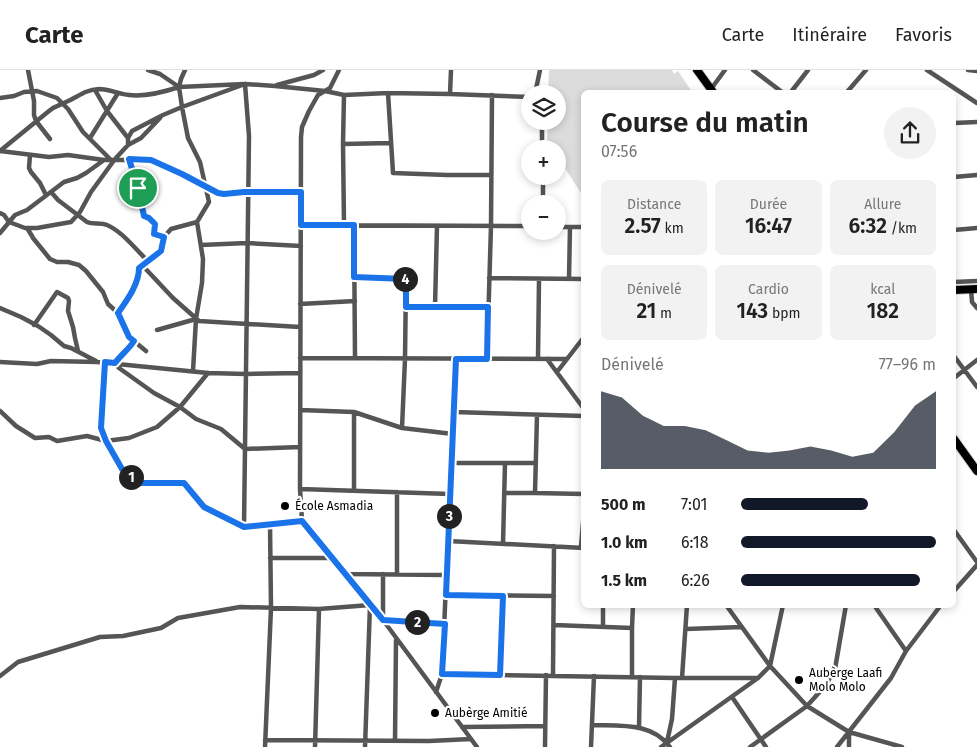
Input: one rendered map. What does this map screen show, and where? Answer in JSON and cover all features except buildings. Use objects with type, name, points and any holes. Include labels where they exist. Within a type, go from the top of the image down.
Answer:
[{"type":"main road","points":[[698,70],[711,90]]},
{"type":"main road","points":[[956,290],[974,289]]},
{"type":"main road","points":[[956,442],[977,471]]},
{"type":"street","points":[[28,70],[33,91],[34,115],[36,121],[50,139]]},
{"type":"street","points":[[148,70],[160,74],[179,86]]},
{"type":"street","points":[[185,70],[179,86],[182,107],[188,138],[200,162],[209,202],[197,222],[203,259],[202,283],[196,319],[193,371]]},
{"type":"street","points":[[275,86],[314,75],[323,70]]},
{"type":"street","points":[[340,70],[330,88],[318,95],[302,127],[300,137],[300,488],[302,521],[383,620],[477,747]]},
{"type":"street","points":[[450,94],[451,70]]},
{"type":"street","points":[[537,85],[540,70]]},
{"type":"street","points":[[713,90],[725,70]]},
{"type":"street","points":[[753,70],[779,90]]},
{"type":"street","points":[[793,90],[808,70]]},
{"type":"street","points":[[849,90],[866,70]]},
{"type":"street","points":[[927,70],[977,103]]},
{"type":"street","points":[[968,70],[977,71]]},
{"type":"street","points":[[128,145],[128,138],[132,131],[182,107],[245,84]]},
{"type":"street","points":[[244,527],[248,192],[248,136],[245,84]]},
{"type":"street","points":[[301,192],[218,193],[151,160],[104,160],[68,155],[50,157],[0,151],[58,105],[80,94],[95,90],[109,90],[131,96],[152,94],[179,86],[245,84],[325,91],[344,95],[388,93],[521,97]]},
{"type":"street","points":[[95,90],[107,111],[128,138]]},
{"type":"street","points":[[0,98],[33,91],[57,98],[64,103],[83,132],[113,160]]},
{"type":"street","points":[[90,138],[118,93]]},
{"type":"street","points":[[388,93],[393,173],[491,175]]},
{"type":"street","points":[[344,95],[344,225]]},
{"type":"street","points":[[487,359],[492,95]]},
{"type":"street","points":[[0,213],[9,222],[26,228],[71,222],[78,215],[113,160],[128,145],[141,138],[163,115]]},
{"type":"street","points":[[956,123],[977,122]]},
{"type":"street","points":[[343,144],[391,143]]},
{"type":"street","points":[[30,155],[29,168],[46,195]]},
{"type":"street","points":[[129,159],[144,216],[155,224],[154,234],[164,237]]},
{"type":"street","points":[[0,233],[15,215],[27,210],[64,182],[77,178],[104,160]]},
{"type":"street","points":[[956,177],[977,175]]},
{"type":"street","points":[[51,192],[58,200],[92,224],[104,224],[114,229],[147,260]]},
{"type":"street","points":[[118,313],[133,288],[139,275],[139,268],[161,251],[164,237],[171,229],[197,222]]},
{"type":"street","points":[[301,225],[521,226]]},
{"type":"street","points":[[354,225],[355,358]]},
{"type":"street","points":[[435,307],[437,226]]},
{"type":"street","points":[[566,227],[581,227]]},
{"type":"street","points":[[569,279],[570,227]]},
{"type":"street","points":[[26,228],[50,259],[57,262],[79,265],[86,271],[103,292],[108,304],[118,313],[129,337],[146,351]]},
{"type":"street","points":[[956,230],[977,228]]},
{"type":"street","points":[[200,244],[247,243],[301,246]]},
{"type":"street","points":[[142,265],[173,298],[199,321],[300,327]]},
{"type":"street","points":[[354,277],[406,279],[402,428]]},
{"type":"street","points":[[489,278],[581,279]]},
{"type":"street","points":[[538,359],[540,279]]},
{"type":"street","points":[[956,282],[977,281]]},
{"type":"street","points":[[974,289],[972,302],[977,308]]},
{"type":"street","points":[[34,324],[57,292],[65,296],[68,298],[68,311],[78,352]]},
{"type":"street","points":[[300,304],[354,301]]},
{"type":"street","points":[[406,307],[488,307]]},
{"type":"street","points":[[0,308],[20,316],[51,335],[64,346],[97,362]]},
{"type":"street","points":[[157,330],[196,319]]},
{"type":"street","points":[[115,363],[134,341]]},
{"type":"street","points":[[557,372],[581,341]]},
{"type":"street","points":[[300,358],[566,360]]},
{"type":"street","points":[[436,692],[442,674],[456,359]]},
{"type":"street","points":[[547,359],[581,405]]},
{"type":"street","points":[[956,359],[977,387]]},
{"type":"street","points":[[956,376],[977,360]]},
{"type":"street","points":[[0,362],[37,364],[51,361],[105,362],[208,372],[246,374],[300,373]]},
{"type":"street","points":[[105,362],[101,428],[122,469],[138,483],[184,483],[204,507],[244,527],[302,521]]},
{"type":"street","points":[[115,363],[119,368],[154,393],[180,407],[196,419],[221,430],[245,449],[300,447]]},
{"type":"street","points":[[0,411],[16,426],[35,438],[49,437],[57,441],[88,436],[106,441],[129,438],[157,427],[180,407],[208,372]]},
{"type":"street","points":[[300,410],[354,412],[402,428],[453,434]]},
{"type":"street","points":[[354,412],[354,490]]},
{"type":"street","points":[[454,412],[581,416]]},
{"type":"street","points":[[535,492],[537,414]]},
{"type":"street","points":[[452,463],[536,463]]},
{"type":"street","points":[[503,544],[505,463]]},
{"type":"street","points":[[300,488],[450,494]]},
{"type":"street","points":[[397,492],[397,574]]},
{"type":"street","points":[[504,493],[581,494]]},
{"type":"street","points":[[265,747],[271,608],[270,524]]},
{"type":"street","points":[[956,533],[977,563],[956,589]]},
{"type":"street","points":[[448,541],[581,547]]},
{"type":"street","points":[[554,546],[554,676]]},
{"type":"street","points":[[270,558],[331,558]]},
{"type":"street","points":[[344,574],[447,575]]},
{"type":"street","points":[[383,574],[383,620]]},
{"type":"street","points":[[446,595],[554,596]]},
{"type":"street","points":[[500,675],[503,596]]},
{"type":"street","points":[[0,676],[18,662],[100,637],[124,636],[161,628],[178,618],[240,607],[320,609],[370,605]]},
{"type":"street","points":[[365,744],[370,605]]},
{"type":"street","points":[[603,608],[603,627]]},
{"type":"street","points":[[632,677],[633,608]]},
{"type":"street","points":[[682,678],[688,608]]},
{"type":"street","points":[[728,608],[770,666],[808,706],[849,732],[901,747]]},
{"type":"street","points":[[660,747],[669,745],[758,678],[770,666],[782,608]]},
{"type":"street","points":[[750,747],[808,706],[825,686],[835,670],[845,608]]},
{"type":"street","points":[[876,608],[906,651]]},
{"type":"street","points":[[837,747],[891,678],[906,651],[938,608]]},
{"type":"street","points":[[315,747],[320,609]]},
{"type":"street","points":[[383,620],[445,624]]},
{"type":"street","points":[[554,625],[632,628]]},
{"type":"street","points":[[686,629],[742,627]]},
{"type":"street","points":[[395,741],[396,639]]},
{"type":"street","points":[[442,674],[758,678]]},
{"type":"street","points":[[545,747],[546,676]]},
{"type":"street","points":[[592,747],[594,676]]},
{"type":"street","points":[[639,727],[640,677]]},
{"type":"street","points":[[669,745],[675,678]]},
{"type":"street","points":[[732,697],[766,747]]},
{"type":"street","points":[[592,725],[639,727],[653,732],[669,745]]},
{"type":"street","points":[[462,726],[544,726]]},
{"type":"street","points":[[849,732],[849,747]]},
{"type":"street","points":[[265,740],[365,744],[395,741],[429,744],[471,740]]},
{"type":"shaded area","points":[[549,70],[672,70],[674,74],[678,71],[691,90],[581,90],[581,193],[566,170],[566,140],[547,140],[548,130],[566,130],[566,85],[548,85]]},
{"type":"place","name":"École Asmadia","points":[[285,506]]},
{"type":"place","name":"Aubèrge Laafi Molo Molo","points":[[799,680]]},
{"type":"place","name":"Aubèrge Amitié","points":[[435,713]]},
{"type":"route","points":[[129,159],[151,160],[218,193],[301,192],[301,225],[354,225],[354,277],[406,279],[406,307],[488,307],[487,359],[456,359],[446,595],[503,596],[500,675],[442,674],[445,624],[383,620],[302,521],[244,527],[204,507],[184,483],[138,483],[122,469],[101,428],[105,362],[115,363],[134,341],[129,337],[123,320],[118,313],[126,302],[139,275],[139,268],[161,251],[164,237],[154,234],[155,224],[144,216],[138,188],[129,159]]}]
